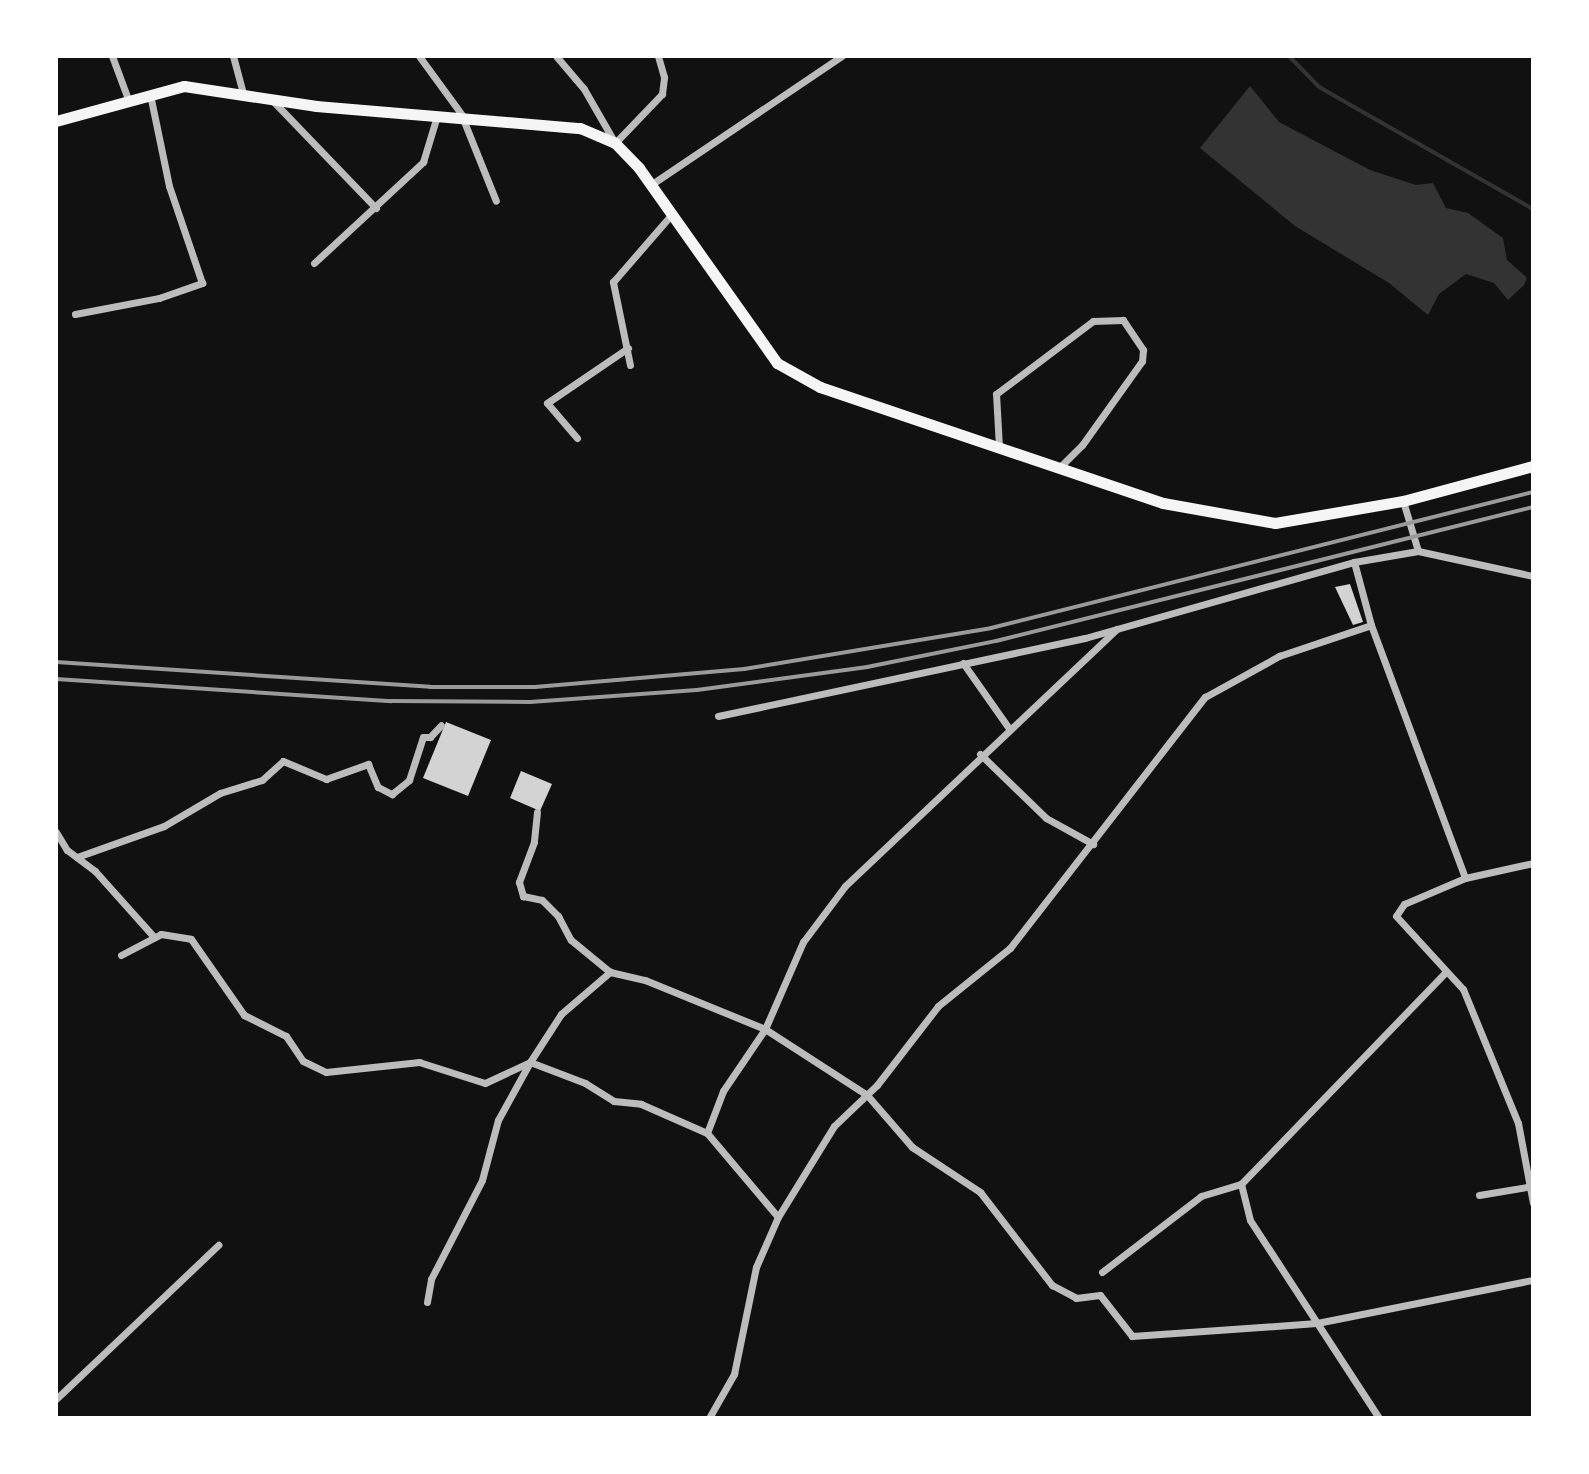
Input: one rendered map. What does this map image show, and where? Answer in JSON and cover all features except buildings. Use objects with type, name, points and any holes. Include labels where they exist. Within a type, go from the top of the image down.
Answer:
[{"type":"main road","points":[[56,121],[184,86],[464,119],[580,128],[615,143],[652,184],[777,363],[820,387],[1163,503],[1275,523],[1403,501],[1533,466]]},
{"type":"street","points":[[112,56],[128,99]]},
{"type":"street","points":[[233,56],[243,94]]},
{"type":"street","points":[[419,56],[464,119],[496,201]]},
{"type":"street","points":[[556,56],[584,89],[615,143],[662,94],[664,77],[658,56]]},
{"type":"street","points":[[652,184],[842,56]]},
{"type":"street","points":[[75,314],[143,302],[202,283],[169,186],[150,94]]},
{"type":"street","points":[[270,98],[376,208]]},
{"type":"street","points":[[314,263],[423,162],[437,116]]},
{"type":"street","points":[[630,365],[613,282],[672,214]]},
{"type":"street","points":[[999,447],[996,394],[1093,321],[1123,320],[1143,350],[1142,361],[1082,445],[1059,468]]},
{"type":"street","points":[[577,438],[547,403],[628,348]]},
{"type":"street","points":[[1403,501],[1418,551]]},
{"type":"street","points":[[718,716],[1117,629],[1354,562],[1418,551],[1533,576]]},
{"type":"street","points":[[1354,562],[1371,625],[1465,878]]},
{"type":"street","points":[[709,1418],[734,1374],[756,1267],[778,1217],[834,1126],[867,1095],[938,1006],[965,978],[1010,948],[1205,697],[1279,656],[1371,625]]},
{"type":"street","points":[[707,1133],[723,1091],[765,1029],[803,942],[845,886],[1008,727],[1117,629]]},
{"type":"street","points":[[963,663],[1008,727]]},
{"type":"street","points":[[77,857],[164,826],[220,793],[262,780],[283,761],[326,779],[368,764],[378,787],[392,794],[409,780],[423,737],[430,737],[441,725]]},
{"type":"street","points":[[980,754],[1046,818],[1093,844]]},
{"type":"street","points":[[537,812],[534,842],[519,882],[523,896],[542,900],[558,916],[571,940],[610,972],[645,980],[765,1029],[867,1095],[912,1147],[980,1192],[1052,1285],[1076,1298],[1100,1295],[1132,1336],[1317,1323],[1533,1280]]},
{"type":"street","points":[[56,832],[154,937]]},
{"type":"street","points":[[1533,863],[1465,878],[1396,910],[1445,973],[1463,989],[1518,1123],[1527,1187],[1533,1203]]},
{"type":"street","points":[[121,955],[154,937],[191,939],[244,1015],[286,1036],[303,1061],[326,1072],[419,1062],[485,1083],[530,1062],[585,1083],[614,1101],[641,1104],[707,1133],[778,1217]]},
{"type":"street","points":[[427,1302],[431,1279],[482,1180],[498,1120],[530,1062],[561,1014],[610,972]]},
{"type":"street","points":[[1102,1272],[1201,1196],[1241,1184],[1445,973]]},
{"type":"street","points":[[1241,1184],[1250,1220],[1379,1418]]},
{"type":"street","points":[[1479,1195],[1527,1187]]},
{"type":"street","points":[[56,1399],[218,1245]]},
{"type":"shaded area","points":[[1250,86],[1279,122],[1370,170],[1416,185],[1433,183],[1446,208],[1468,213],[1503,238],[1507,260],[1527,278],[1524,285],[1508,300],[1494,283],[1466,274],[1439,294],[1428,315],[1389,283],[1295,226],[1200,148]]},
{"type":"waterway","points":[[1289,56],[1319,87],[1533,209]]},
{"type":"railway","points":[[56,662],[430,687],[535,687],[744,669],[991,628],[1533,492]]},
{"type":"railway","points":[[56,679],[391,701],[530,702],[697,690],[867,667],[996,641],[1533,507]]}]
